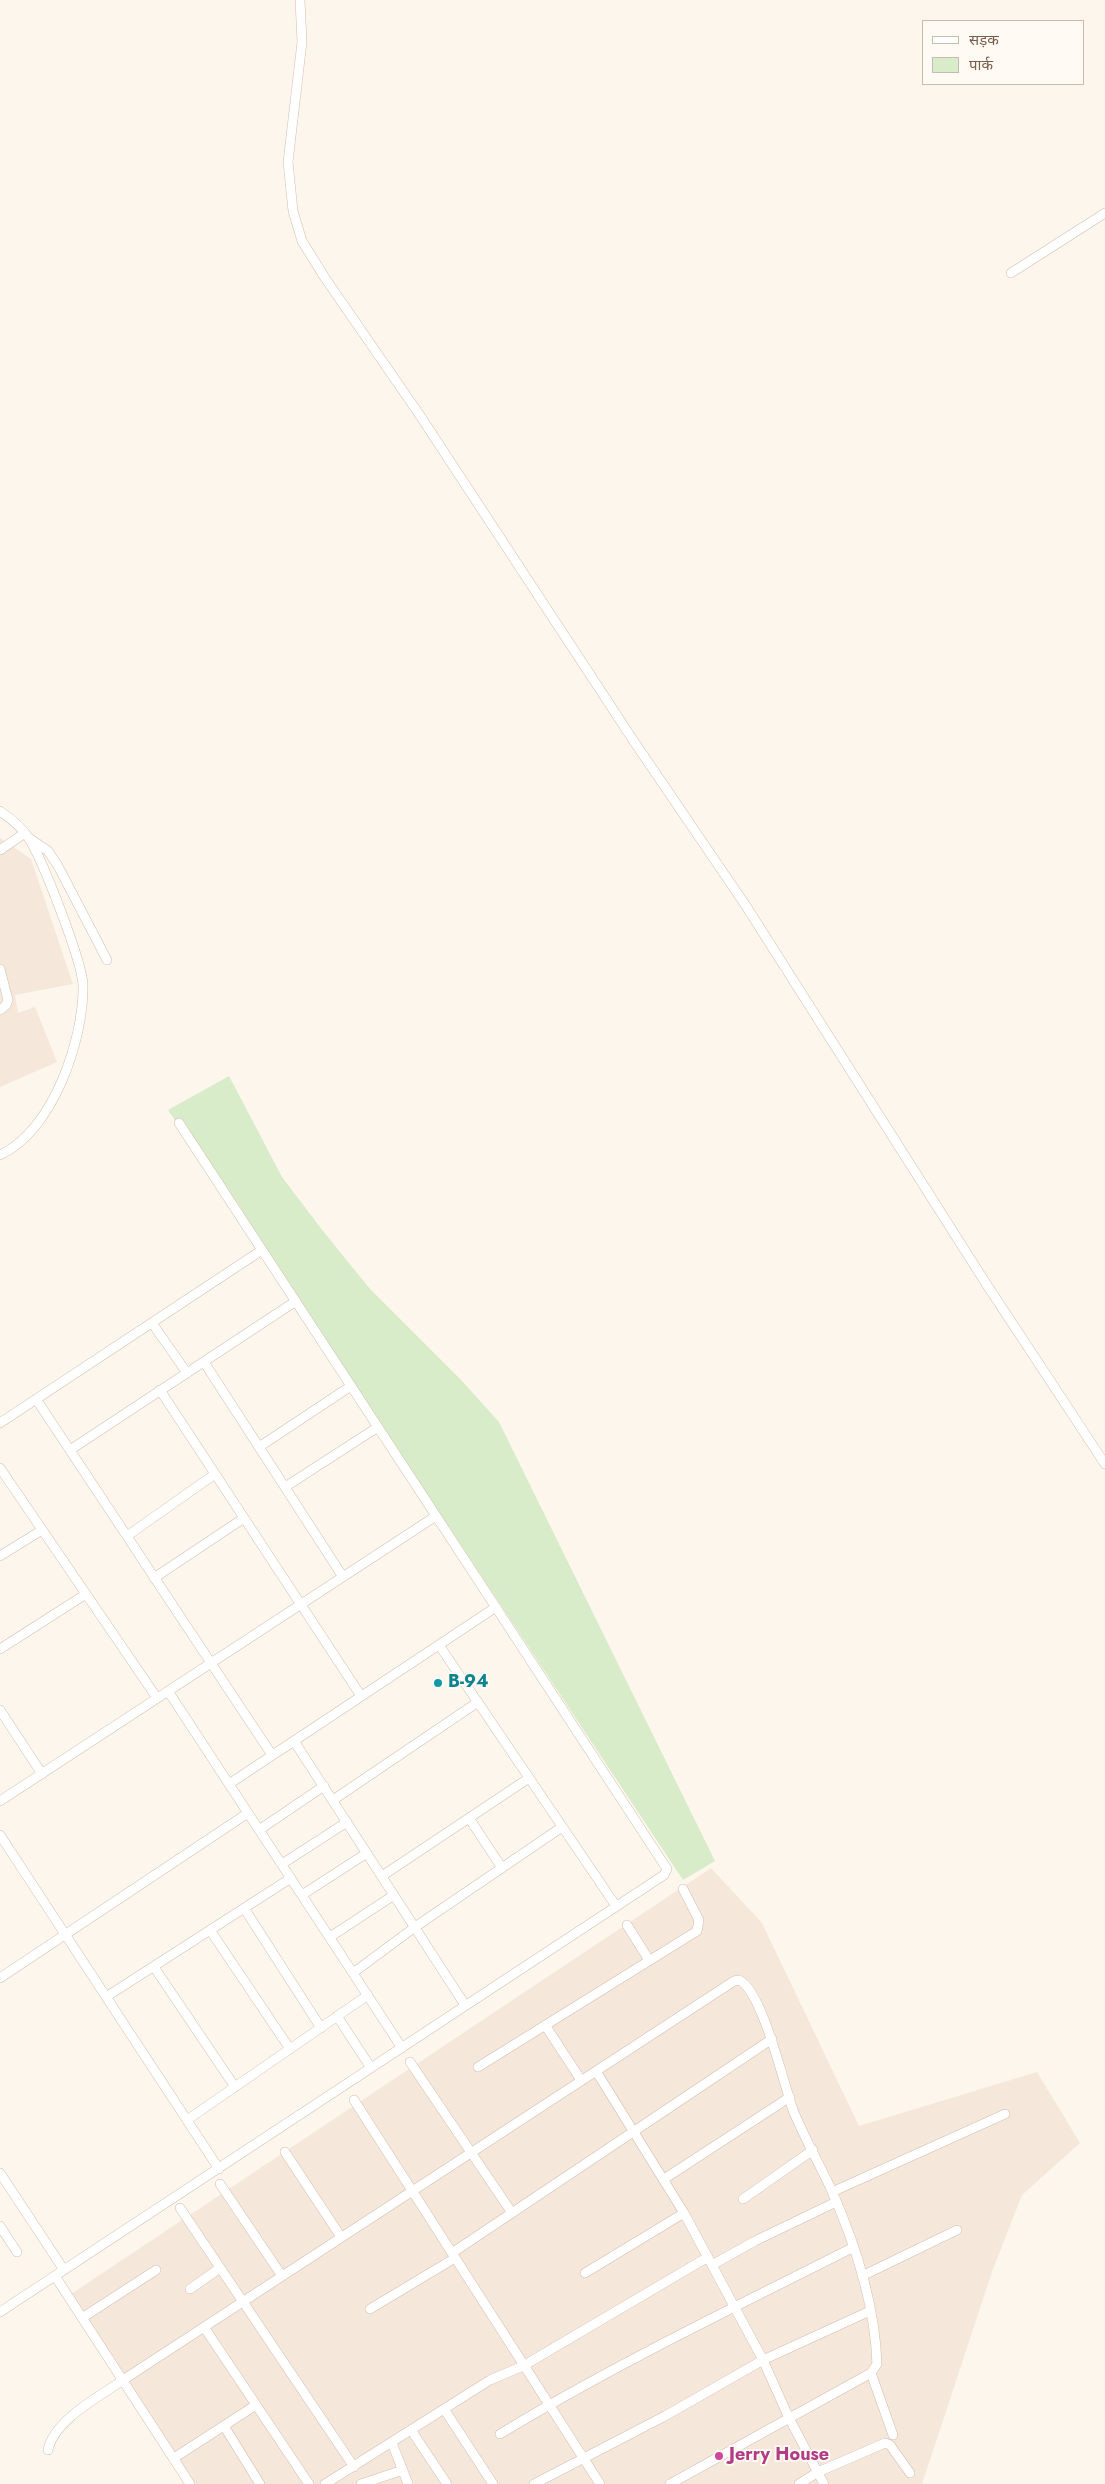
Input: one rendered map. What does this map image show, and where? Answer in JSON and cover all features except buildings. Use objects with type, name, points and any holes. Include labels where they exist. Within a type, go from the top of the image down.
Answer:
[{"type":"street","points":[[300,0],[302,42],[288,162],[293,211],[302,241],[325,278],[419,414],[633,740],[746,906],[985,1282],[1105,1464]]},
{"type":"street","points":[[1011,273],[1105,213]]},
{"type":"street","points":[[0,811],[27,836],[48,851],[58,866],[107,960]]},
{"type":"street","points":[[0,850],[27,836]]},
{"type":"street","points":[[0,1155],[19,1143],[30,1132],[51,1102],[64,1074],[82,1002],[83,983],[79,966],[60,910],[27,836]]},
{"type":"street","points":[[0,970],[8,1000],[0,1010]]},
{"type":"street","points":[[0,2312],[664,1875],[667,1869],[179,1123]]},
{"type":"street","points":[[0,1423],[262,1250]]},
{"type":"street","points":[[70,1450],[296,1301]]},
{"type":"street","points":[[152,1322],[187,1373]]},
{"type":"street","points":[[204,1362],[343,1576]]},
{"type":"street","points":[[259,1447],[351,1386]]},
{"type":"street","points":[[160,1390],[361,1696]]},
{"type":"street","points":[[36,1399],[272,1755]]},
{"type":"street","points":[[285,1488],[378,1427]]},
{"type":"street","points":[[0,1468],[157,1698]]},
{"type":"street","points":[[127,1536],[215,1474]]},
{"type":"street","points":[[0,1801],[436,1516]]},
{"type":"street","points":[[154,1578],[244,1518]]},
{"type":"street","points":[[0,1556],[42,1530]]},
{"type":"street","points":[[0,1649],[86,1594]]},
{"type":"street","points":[[229,1784],[496,1607]]},
{"type":"street","points":[[439,1645],[616,1906]]},
{"type":"street","points":[[168,1691],[402,2048]]},
{"type":"street","points":[[333,1800],[478,1702]]},
{"type":"street","points":[[0,1710],[42,1774]]},
{"type":"street","points":[[294,1741],[466,2005]]},
{"type":"street","points":[[382,1876],[529,1778]]},
{"type":"street","points":[[259,1830],[324,1786]]},
{"type":"street","points":[[0,1978],[248,1813]]},
{"type":"street","points":[[469,1818],[502,1868]]},
{"type":"street","points":[[282,1864],[347,1822]]},
{"type":"street","points":[[353,1972],[415,1927],[562,1827]]},
{"type":"street","points":[[0,1835],[218,2169]]},
{"type":"street","points":[[302,1896],[367,1853]]},
{"type":"street","points":[[106,1997],[291,1878]]},
{"type":"street","points":[[478,2067],[699,1928],[700,1920],[683,1889]]},
{"type":"street","points":[[330,1937],[394,1895]]},
{"type":"street","points":[[244,1908],[321,2028]]},
{"type":"street","points":[[627,1924],[650,1960]]},
{"type":"street","points":[[210,1930],[290,2049]]},
{"type":"street","points":[[154,1966],[235,2087]]},
{"type":"street","points":[[48,2450],[54,2434],[69,2418],[123,2380],[581,2080],[734,1981],[739,1980],[747,1985],[772,2039],[796,2116],[832,2192],[854,2247],[870,2311],[877,2364],[871,2373],[670,2484]]},
{"type":"street","points":[[187,2120],[368,1996]]},
{"type":"street","points":[[337,2016],[370,2068]]},
{"type":"street","points":[[545,2025],[581,2080]]},
{"type":"street","points":[[370,2309],[453,2256],[512,2213],[772,2039]]},
{"type":"street","points":[[410,2062],[512,2213]]},
{"type":"street","points":[[596,2071],[684,2213],[763,2360],[789,2418],[824,2484]]},
{"type":"street","points":[[664,2179],[790,2097]]},
{"type":"street","points":[[354,2100],[600,2484]]},
{"type":"street","points":[[832,2192],[1005,2114]]},
{"type":"street","points":[[743,2198],[813,2150]]},
{"type":"street","points":[[285,2152],[341,2237]]},
{"type":"street","points":[[0,2173],[4,2186],[64,2270]]},
{"type":"street","points":[[220,2184],[282,2276]]},
{"type":"street","points":[[324,2484],[392,2444],[490,2380],[523,2366],[710,2261],[836,2202]]},
{"type":"street","points":[[180,2208],[354,2467]]},
{"type":"street","points":[[585,2273],[684,2213]]},
{"type":"street","points":[[0,2226],[17,2252]]},
{"type":"street","points":[[862,2276],[957,2230]]},
{"type":"street","points":[[500,2434],[548,2404],[854,2247]]},
{"type":"street","points":[[190,2289],[220,2268]]},
{"type":"street","points":[[82,2318],[156,2270]]},
{"type":"street","points":[[55,2276],[190,2484]]},
{"type":"street","points":[[534,2484],[665,2416],[763,2360],[870,2311]]},
{"type":"street","points":[[204,2327],[308,2484]]},
{"type":"street","points":[[871,2373],[892,2435]]},
{"type":"street","points":[[174,2458],[256,2405]]},
{"type":"street","points":[[444,2409],[493,2484]]},
{"type":"street","points":[[224,2426],[260,2484]]},
{"type":"street","points":[[411,2430],[446,2484]]},
{"type":"street","points":[[799,2484],[818,2472],[886,2443],[910,2474]]},
{"type":"street","points":[[392,2444],[408,2484]]},
{"type":"street","points":[[361,2484],[403,2470]]},
{"type":"shaded area","points":[[0,838],[31,859],[73,984],[15,995],[18,1013],[35,1007],[57,1062],[0,1087]]},
{"type":"shaded area","points":[[711,1868],[762,1923],[859,2126],[1037,2072],[1080,2143],[1022,2195],[993,2269],[922,2484],[189,2484],[71,2294]]},
{"type":"green space","points":[[229,1076],[282,1177],[323,1231],[370,1289],[463,1382],[499,1422],[715,1861],[683,1880],[329,1346],[168,1110]]},
{"type":"place","name":"B-94","points":[[438,1683]]},
{"type":"place","name":"Jerry House","points":[[719,2456]]}]
